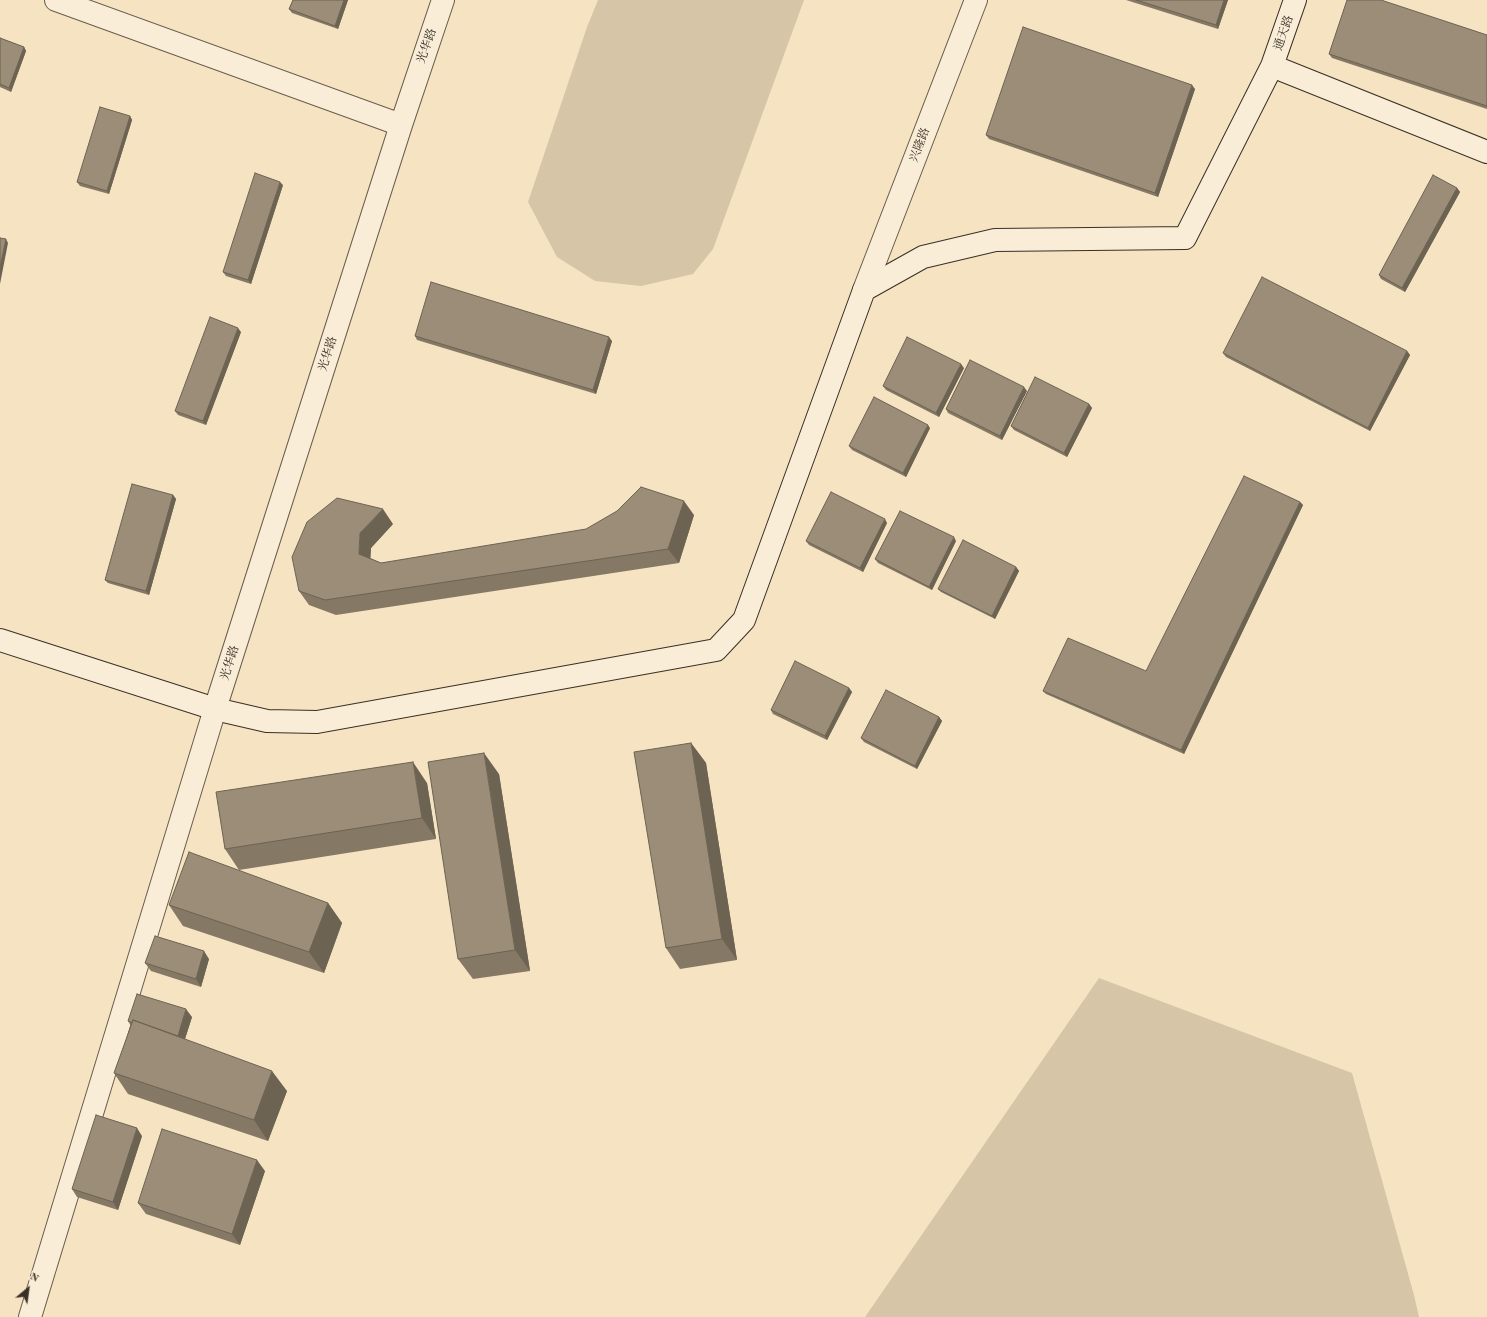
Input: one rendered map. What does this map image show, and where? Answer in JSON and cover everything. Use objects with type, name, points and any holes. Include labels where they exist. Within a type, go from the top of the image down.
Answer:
[{"type":"street","points":[[56,0],[401,125]]},
{"type":"street","name":"光华路","points":[[30,1317],[215,709],[401,125],[443,0]]},
{"type":"street","name":"兴隆路","points":[[0,640],[215,709],[267,721],[317,722],[716,650],[744,620],[864,290],[976,0]]},
{"type":"street","name":"通天路","points":[[864,290],[923,257],[995,240],[1185,238],[1272,66],[1295,0]]},
{"type":"street","points":[[1272,66],[1487,152]]},
{"type":"shaded area","points":[[598,0],[804,0],[713,249],[693,274],[641,286],[595,281],[557,257],[528,202],[587,27]]},
{"type":"shaded area","points":[[1099,978],[1352,1073],[1419,1317],[865,1317]]},
{"type":"building","points":[[293,0],[344,0],[335,26],[289,9]]},
{"type":"building","points":[[1136,0],[1224,0],[1216,25]]},
{"type":"building","points":[[1347,0],[1381,0],[1487,35],[1487,106],[1329,54]]},
{"type":"building","points":[[1023,27],[1192,85],[1155,193],[986,135]]},
{"type":"building","points":[[0,38],[24,47],[9,88],[0,84]]},
{"type":"building","points":[[100,107],[130,116],[107,191],[77,182]]},
{"type":"building","points":[[255,173],[280,182],[248,280],[223,272]]},
{"type":"building","points":[[1433,175],[1457,188],[1402,288],[1379,275]]},
{"type":"building","points":[[0,238],[6,239],[0,267]]},
{"type":"building","points":[[1262,277],[1407,351],[1368,428],[1223,353]]},
{"type":"building","points":[[431,282],[609,337],[593,390],[415,336]]},
{"type":"building","points":[[210,317],[238,328],[203,421],[175,411]]},
{"type":"building","points":[[907,337],[961,364],[936,413],[883,386]]},
{"type":"building","points":[[970,360],[1024,387],[1000,436],[946,409]]},
{"type":"building","points":[[1035,377],[1089,404],[1064,453],[1011,426]]},
{"type":"building","points":[[874,397],[928,425],[903,473],[849,446]]},
{"type":"building","points":[[1244,476],[1300,502],[1181,750],[1043,691],[1068,638],[1146,671]]},
{"type":"building","points":[[132,484],[173,495],[146,591],[105,580]]},
{"type":"building","points":[[641,487],[684,501],[668,549],[325,600],[299,591],[292,557],[307,522],[337,498],[383,509],[360,533],[359,554],[381,563],[586,529],[617,511]]},
{"type":"building","points":[[831,492],[885,519],[860,568],[806,541]]},
{"type":"building","points":[[900,511],[954,537],[929,587],[875,559]]},
{"type":"building","points":[[963,540],[1016,567],[992,616],[938,589]]},
{"type":"building","points":[[795,661],[849,688],[825,736],[771,710]]},
{"type":"building","points":[[886,690],[939,717],[915,766],[861,738]]},
{"type":"building","points":[[691,743],[722,939],[666,948],[634,752]]},
{"type":"building","points":[[484,753],[515,950],[458,959],[428,762]]},
{"type":"building","points":[[413,762],[422,818],[225,849],[216,792]]},
{"type":"building","points":[[189,852],[328,903],[309,952],[169,905]]},
{"type":"building","points":[[155,936],[204,951],[196,979],[145,963]]},
{"type":"building","points":[[137,994],[186,1009],[178,1036],[133,1020],[132,1023],[128,1021]]},
{"type":"building","points":[[133,1020],[272,1071],[254,1120],[114,1073]]},
{"type":"building","points":[[96,1115],[137,1128],[113,1202],[72,1189]]},
{"type":"building","points":[[162,1129],[257,1160],[232,1234],[138,1203]]}]
